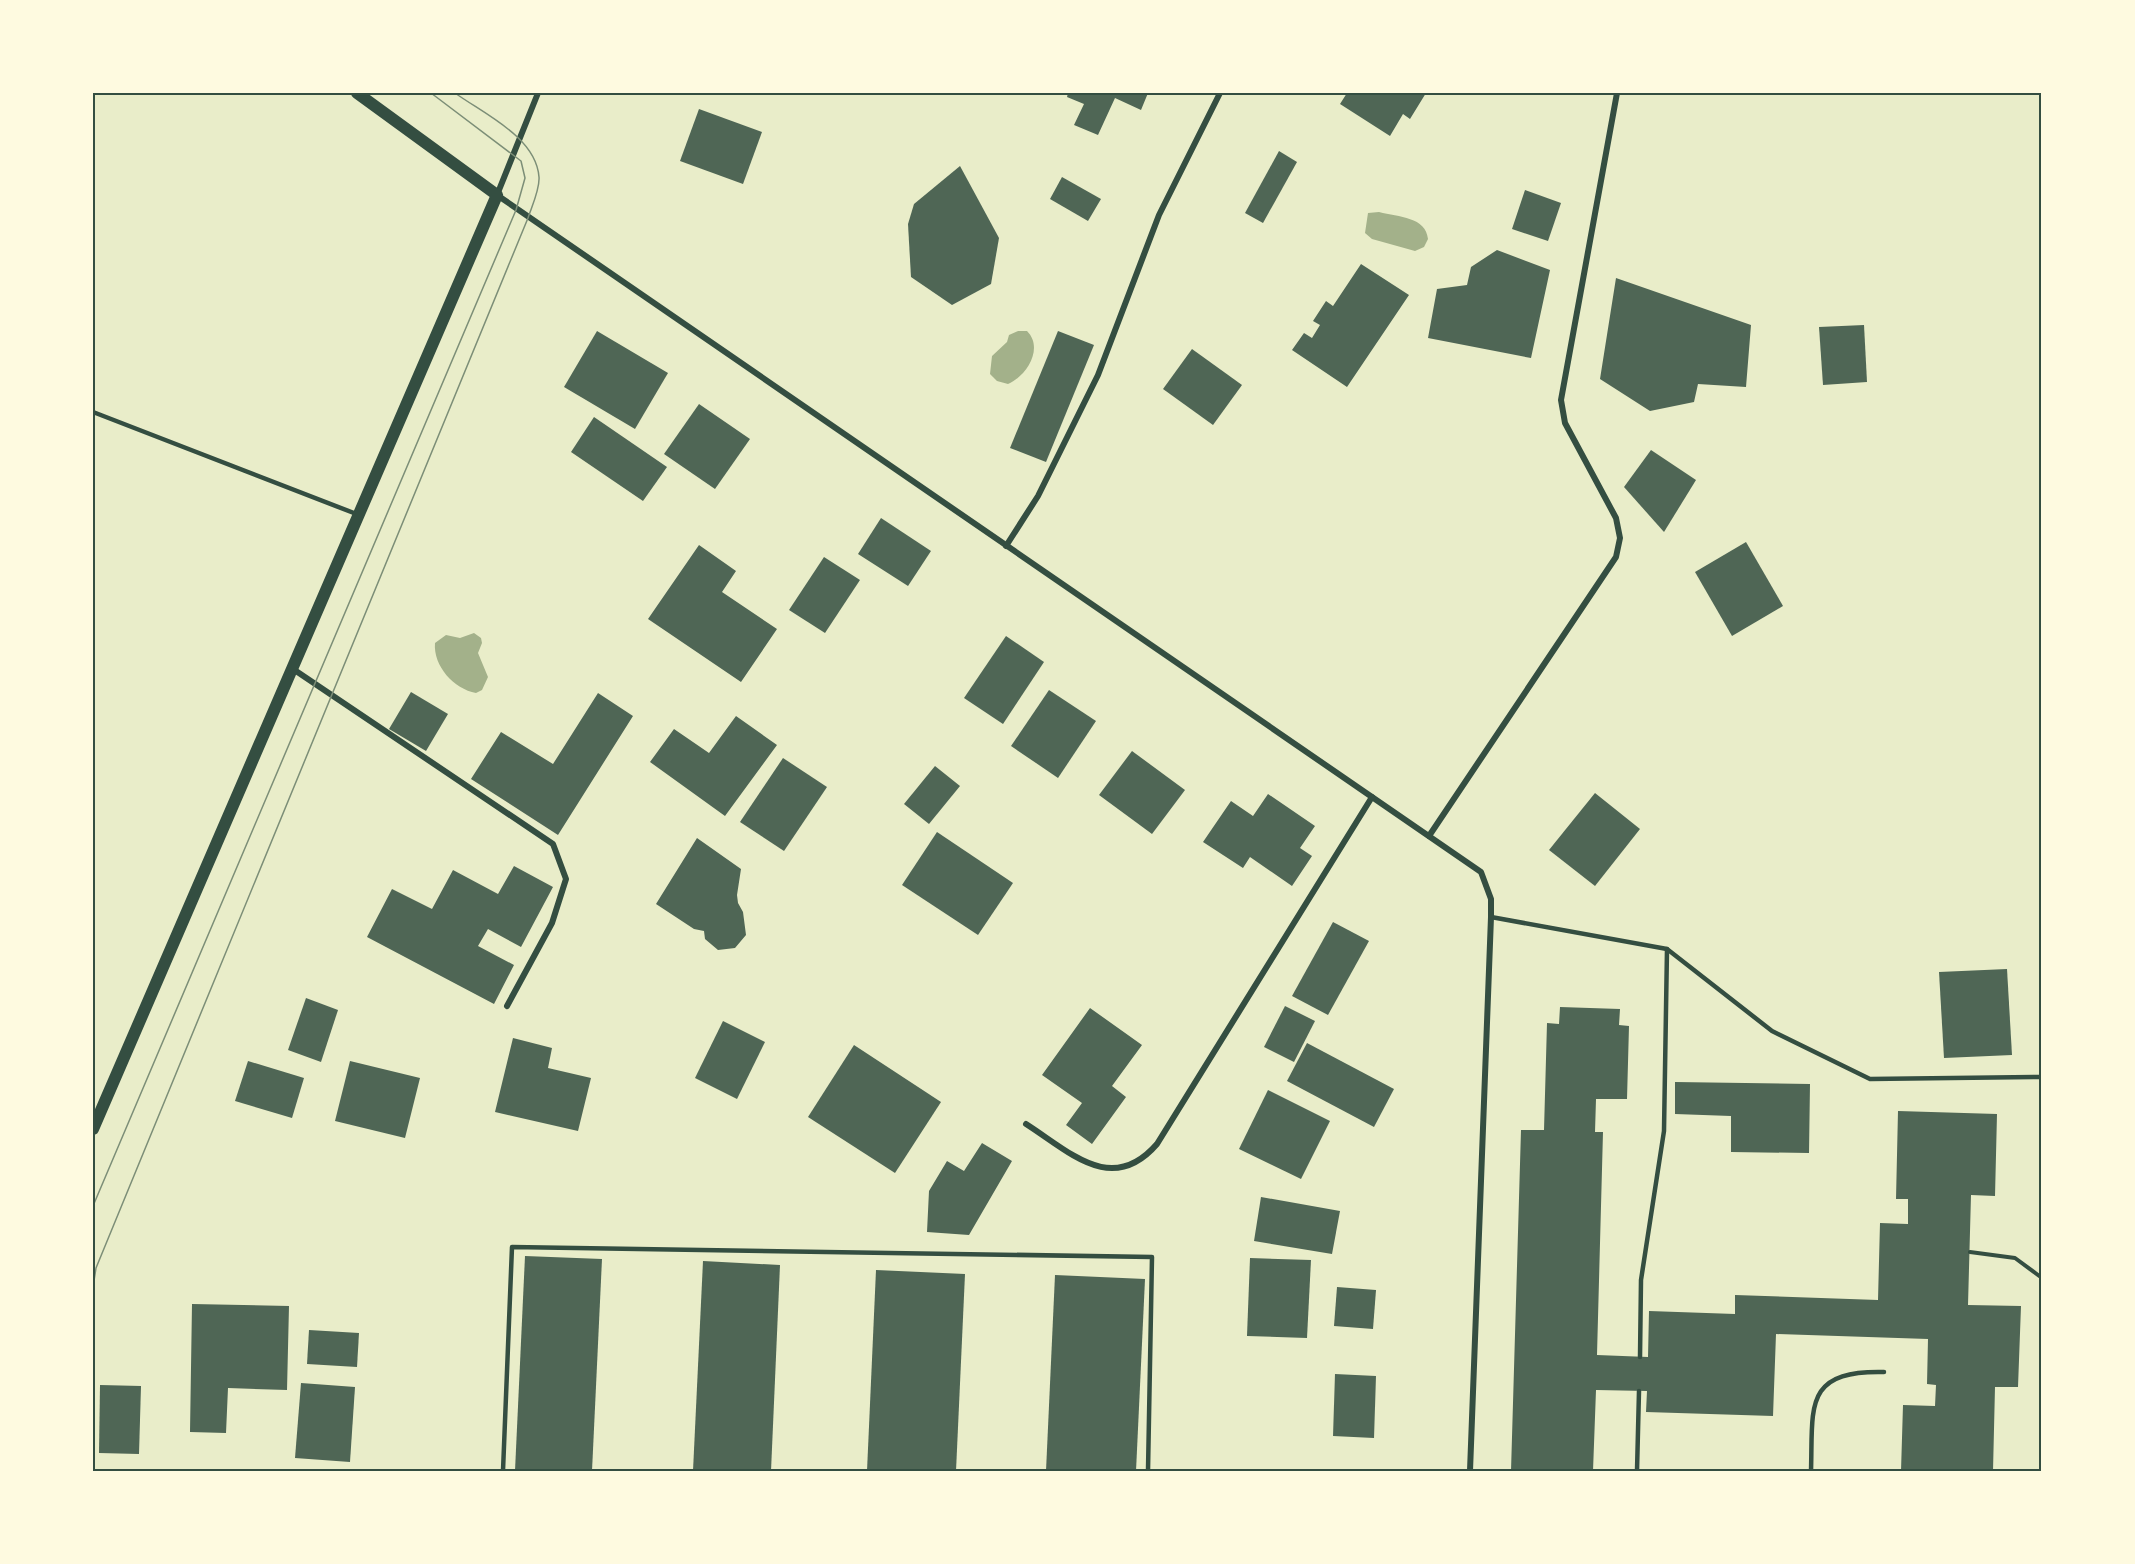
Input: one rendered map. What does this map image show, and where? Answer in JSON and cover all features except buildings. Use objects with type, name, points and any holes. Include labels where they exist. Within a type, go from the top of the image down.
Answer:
[{"type":"main road","points":[[93,1129],[496,195],[357,93]]},
{"type":"street","points":[[538,93],[496,195],[1481,872],[1491,899],[1491,917],[1470,1471]]},
{"type":"street","points":[[1006,546],[1038,496],[1098,375],[1159,215],[1220,93]]},
{"type":"street","points":[[1429,836],[1616,557],[1620,538],[1616,518],[1565,423],[1561,400],[1617,93]]},
{"type":"street","points":[[292,669],[553,844],[566,879],[552,923],[507,1006]]},
{"type":"street","points":[[1026,1124],[1096,1168],[1122,1168],[1145,1158],[1157,1144],[1372,797]]},
{"type":"lane","points":[[93,412],[358,515]]},
{"type":"lane","points":[[1491,917],[1667,949],[1773,1031],[1870,1079],[2042,1077]]},
{"type":"lane","points":[[1640,1357],[1641,1280],[1664,1131],[1667,949]]},
{"type":"lane","points":[[503,1471],[512,1247],[1152,1257],[1148,1471]]},
{"type":"lane","points":[[1811,1471],[1814,1404],[1821,1388],[1840,1376],[1862,1372],[1884,1372]]},
{"type":"lane","points":[[1637,1471],[1639,1391]]},
{"type":"path","points":[[1970,1252],[2015,1258],[2042,1278]]},
{"type":"shaded area","points":[[1379,212],[1417,222],[1426,232],[1428,239],[1424,247],[1415,251],[1372,239],[1365,233],[1368,213]]},
{"type":"shaded area","points":[[1018,331],[1027,331],[1032,338],[1034,345],[1031,361],[1015,380],[1008,384],[997,381],[990,374],[992,356],[1007,342],[1009,335]]},
{"type":"shaded area","points":[[474,633],[481,638],[482,643],[478,653],[488,677],[482,690],[476,693],[460,687],[446,675],[435,652],[435,643],[446,635],[460,638]]},
{"type":"tram line","points":[[93,1206],[516,210],[525,178],[521,161],[431,93]]},
{"type":"tram line","points":[[93,1287],[96,1268],[535,198],[539,177],[536,163],[529,150],[507,128],[455,93]]}]
